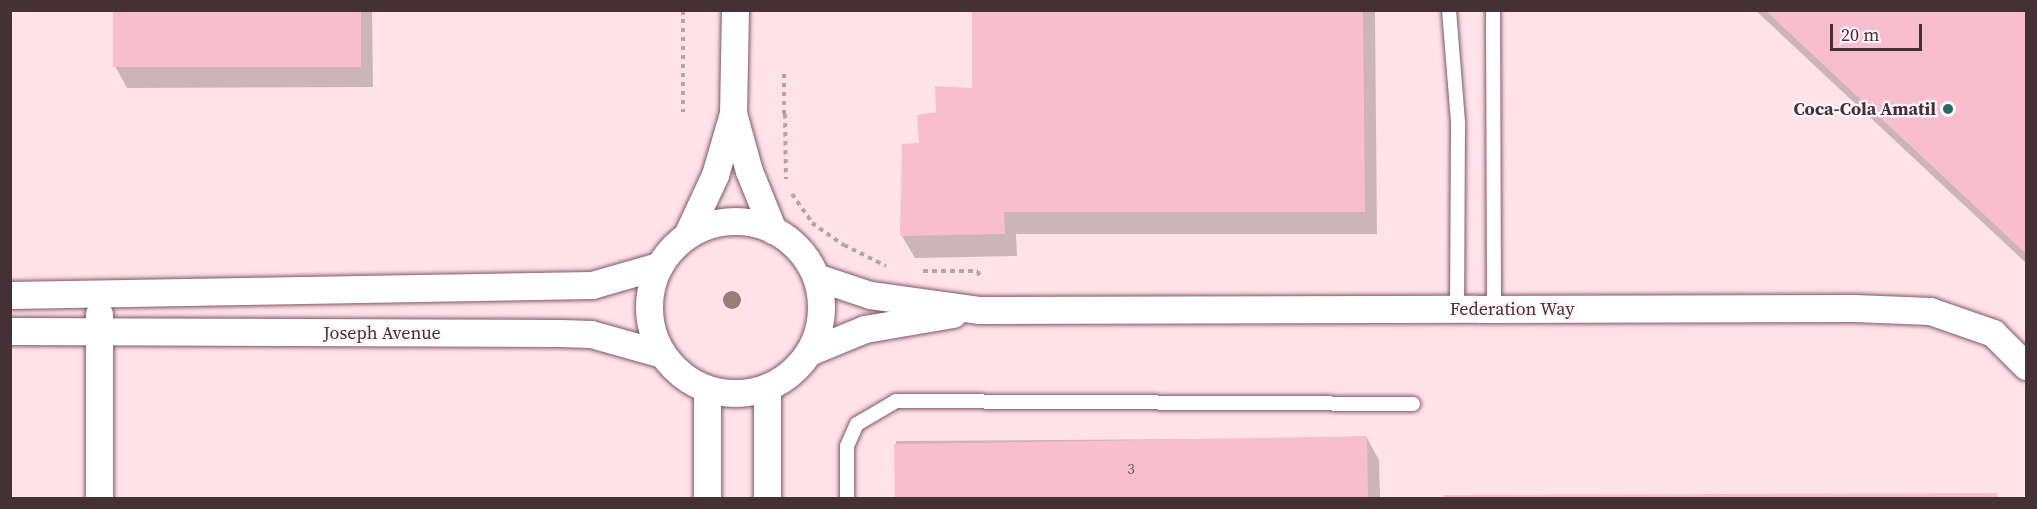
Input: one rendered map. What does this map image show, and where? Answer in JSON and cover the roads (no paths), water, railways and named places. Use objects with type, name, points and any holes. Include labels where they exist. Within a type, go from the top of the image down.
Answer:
[{"type":"street","points":[[733,113],[749,171],[774,230],[806,258],[816,277],[821,302],[819,328],[809,352],[791,373],[767,387],[727,393],[707,388],[682,375],[662,354],[648,311],[658,266],[687,235],[715,175],[733,113],[735,10]]},
{"type":"street","points":[[687,235],[715,224],[735,222],[774,230]]},
{"type":"street","points":[[10,295],[592,285],[658,266]]},
{"type":"street","name":"Federation Way","points":[[816,277],[870,295],[980,310],[1854,308],[1930,311],[1993,333],[2026,366]]},
{"type":"street","points":[[99,294],[99,498]]},
{"type":"street","name":"Federation Way","points":[[809,352],[865,329],[980,310]]},
{"type":"street","name":"Joseph Avenue","points":[[10,332],[591,334],[662,354]]},
{"type":"street","points":[[767,387],[767,498]]},
{"type":"street","points":[[707,388],[707,498]]},
{"type":"lane","points":[[1449,10],[1458,122],[1457,309]]},
{"type":"lane","points":[[1493,10],[1494,309]]},
{"type":"lane","points":[[847,498],[847,446],[857,424],[896,401],[1413,404]]},
{"type":"place","name":"Coca-Cola Amatil","points":[[1948,109]]}]
